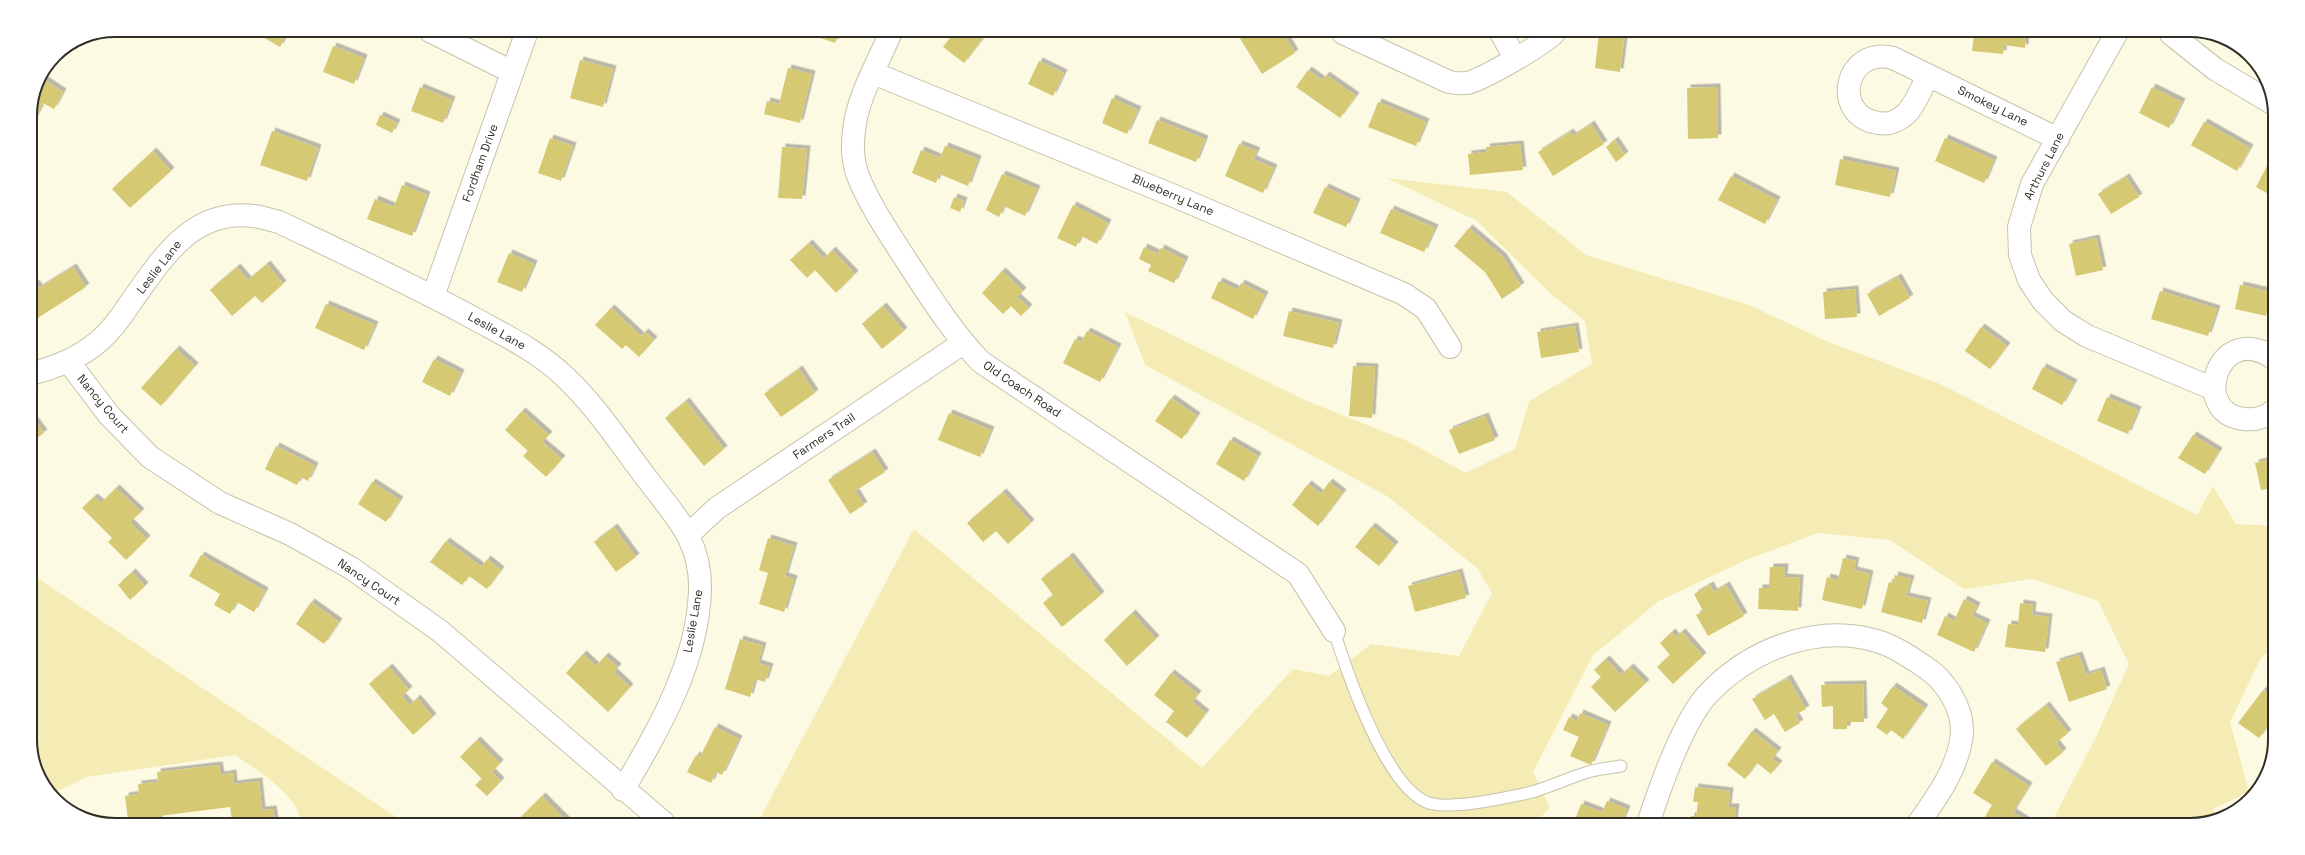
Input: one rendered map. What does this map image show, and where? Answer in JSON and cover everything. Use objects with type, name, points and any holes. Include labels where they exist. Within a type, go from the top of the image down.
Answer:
[{"type":"street","points":[[442,37],[512,72]]},
{"type":"street","name":"Fordham Drive","points":[[433,296],[525,37]]},
{"type":"street","name":"Old Coach Road","points":[[889,37],[858,109],[854,131],[854,155],[858,175],[870,203],[886,229],[963,343],[982,362],[1298,574],[1334,631]]},
{"type":"street","points":[[1352,37],[1455,83],[1475,80],[1543,43],[1550,37]]},
{"type":"street","points":[[1503,37],[1515,58]]},
{"type":"street","name":"Arthurs Lane","points":[[2114,37],[2032,184],[2019,227],[2020,255],[2029,280],[2043,301],[2063,321],[2087,336],[2214,389]]},
{"type":"street","points":[[2175,37],[2215,69],[2266,98]]},
{"type":"street","name":"Blueberry Lane","points":[[873,73],[1172,194],[1404,294],[1426,309],[1450,347]]},
{"type":"street","name":"Smokey Lane","points":[[1928,75],[2058,139]]},
{"type":"street","name":"Leslie Lane","points":[[37,372],[68,362],[98,342],[109,331],[162,260],[182,237],[203,223],[225,217],[252,216],[279,222],[433,296],[532,350],[564,375],[592,404],[688,534],[698,559],[700,590],[694,633],[680,683],[623,790]]},
{"type":"street","name":"Farmers Trail","points":[[688,534],[717,508],[963,343]]},
{"type":"street","points":[[2268,356],[2254,349],[2233,352],[2224,359],[2214,378],[2214,389],[2223,408],[2240,419],[2260,418],[2268,414]]},
{"type":"street","name":"Nancy Court","points":[[68,362],[109,414],[150,457],[220,503],[290,534],[364,577],[440,631],[623,790],[658,818]]},
{"type":"street","points":[[1650,818],[1661,785],[1694,712],[1724,678],[1764,652],[1790,643],[1831,636],[1857,637],[1878,642],[1910,657],[1937,675],[1950,692],[1959,713],[1962,732],[1958,753],[1938,796],[1922,818]]},
{"type":"lane","points":[[1334,631],[1351,683],[1374,736],[1406,789],[1428,803],[1457,805],[1529,793],[1589,772],[1621,766]]},
{"type":"shaded area","points":[[1387,178],[1507,192],[1586,255],[1749,305],[1826,341],[1940,384],[2197,515],[2213,486],[2236,524],[2268,526],[2268,652],[2261,658],[2230,722],[2249,791],[2213,809],[2215,814],[2200,817],[2054,818],[2094,741],[2129,664],[2098,601],[2032,579],[1964,589],[1890,540],[1818,533],[1746,560],[1659,601],[1593,655],[1533,772],[1550,808],[1540,818],[760,818],[914,529],[1202,768],[1293,669],[1329,676],[1371,644],[1459,656],[1492,593],[1477,568],[1387,496],[1145,365],[1125,312],[1307,401],[1407,441],[1466,473],[1515,449],[1529,401],[1592,364],[1585,321],[1553,296],[1477,221]]},
{"type":"shaded area","points":[[37,578],[398,818],[299,818],[298,811],[284,792],[264,775],[235,755],[87,777],[57,791],[47,779],[41,765],[37,745]]},
{"type":"building","points":[[263,37],[285,37],[280,47]]},
{"type":"building","points":[[818,37],[837,37],[835,43]]},
{"type":"building","points":[[950,37],[984,37],[964,63],[943,47]]},
{"type":"building","points":[[1239,37],[1285,37],[1295,53],[1262,74]]},
{"type":"building","points":[[1599,37],[1624,37],[1620,72],[1595,68]]},
{"type":"building","points":[[1974,37],[2026,37],[2025,48],[2004,45],[2003,54],[1972,51]]},
{"type":"building","points":[[333,46],[364,58],[354,84],[323,72]]},
{"type":"building","points":[[580,60],[613,69],[603,107],[570,98]]},
{"type":"building","points":[[1039,61],[1064,73],[1053,96],[1028,84]]},
{"type":"building","points":[[788,68],[812,74],[800,123],[764,114],[767,101],[779,104]]},
{"type":"building","points":[[1308,70],[1322,80],[1326,75],[1356,96],[1340,118],[1296,87]]},
{"type":"building","points":[[45,80],[63,92],[54,109],[43,103],[37,114],[40,95]]},
{"type":"building","points":[[420,87],[452,100],[443,123],[411,111]]},
{"type":"building","points":[[1717,87],[1718,138],[1688,139],[1687,88]]},
{"type":"building","points":[[2152,87],[2182,102],[2169,128],[2139,113]]},
{"type":"building","points":[[1112,98],[1138,110],[1127,134],[1102,123]]},
{"type":"building","points":[[1378,102],[1426,122],[1416,146],[1368,127]]},
{"type":"building","points":[[380,115],[397,123],[392,133],[376,125]]},
{"type":"building","points":[[1157,120],[1205,139],[1196,162],[1148,143]]},
{"type":"building","points":[[2204,122],[2250,148],[2237,171],[2191,145]]},
{"type":"building","points":[[1591,124],[1604,144],[1553,176],[1538,152],[1570,132],[1573,136]]},
{"type":"building","points":[[272,131],[318,148],[307,181],[260,165]]},
{"type":"building","points":[[550,138],[573,146],[561,181],[538,173]]},
{"type":"building","points":[[1945,138],[1994,160],[1984,183],[1935,161]]},
{"type":"building","points":[[1615,140],[1625,155],[1616,162],[1606,147]]},
{"type":"building","points":[[1239,144],[1257,151],[1253,159],[1274,168],[1263,193],[1225,176]]},
{"type":"building","points":[[1520,144],[1523,170],[1470,175],[1468,154],[1487,152],[1486,147]]},
{"type":"building","points":[[945,146],[978,159],[968,186],[939,174],[936,183],[912,173],[921,150],[940,158]]},
{"type":"building","points":[[782,147],[807,149],[802,199],[778,198]]},
{"type":"building","points":[[153,151],[171,171],[130,208],[112,189]]},
{"type":"building","points":[[1840,159],[1896,171],[1890,197],[1835,185]]},
{"type":"building","points":[[2268,164],[2268,194],[2256,187]]},
{"type":"building","points":[[1002,174],[1037,189],[1025,216],[1004,206],[999,217],[986,210]]},
{"type":"building","points":[[1731,176],[1777,200],[1765,224],[1718,200]]},
{"type":"building","points":[[2126,177],[2139,197],[2111,214],[2098,194]]},
{"type":"building","points":[[402,185],[427,195],[412,236],[367,219],[375,199],[394,207]]},
{"type":"building","points":[[1325,187],[1357,202],[1346,227],[1313,213]]},
{"type":"building","points":[[954,197],[964,201],[960,212],[950,208]]},
{"type":"building","points":[[1073,205],[1108,223],[1097,244],[1081,236],[1076,247],[1057,238]]},
{"type":"building","points":[[1391,209],[1435,228],[1424,252],[1380,233]]},
{"type":"building","points":[[1469,228],[1503,257],[1521,286],[1502,299],[1485,272],[1454,246]]},
{"type":"building","points":[[2096,238],[2103,270],[2076,276],[2069,244]]},
{"type":"building","points":[[809,243],[824,259],[832,250],[855,274],[836,293],[815,270],[807,278],[790,260]]},
{"type":"building","points":[[1144,247],[1158,254],[1161,248],[1185,260],[1174,283],[1148,271],[1151,265],[1139,259]]},
{"type":"building","points":[[509,253],[534,264],[522,292],[497,282]]},
{"type":"building","points":[[267,264],[283,284],[262,303],[255,296],[232,316],[210,290],[237,267],[248,280]]},
{"type":"building","points":[[73,267],[86,287],[37,318],[37,285],[39,288]]},
{"type":"building","points":[[1002,271],[1023,291],[1017,297],[1029,308],[1021,316],[1011,306],[1003,314],[982,293]]},
{"type":"building","points":[[1898,277],[1910,298],[1879,316],[1867,294]]},
{"type":"building","points":[[1219,281],[1238,290],[1241,283],[1265,295],[1253,319],[1211,298]]},
{"type":"building","points":[[2240,285],[2268,291],[2268,306],[2266,316],[2235,309]]},
{"type":"building","points":[[1855,289],[1857,317],[1825,319],[1823,292]]},
{"type":"building","points":[[2160,291],[2217,309],[2208,336],[2151,319]]},
{"type":"building","points":[[326,304],[375,325],[364,350],[315,328]]},
{"type":"building","points":[[883,306],[904,331],[882,349],[862,324]]},
{"type":"building","points":[[611,308],[641,336],[645,332],[654,340],[639,357],[626,345],[622,349],[595,325]]},
{"type":"building","points":[[1289,311],[1339,323],[1333,348],[1283,336]]},
{"type":"building","points":[[1575,326],[1579,352],[1541,358],[1537,332]]},
{"type":"building","points":[[1981,327],[2007,346],[1990,369],[1965,351]]},
{"type":"building","points":[[1087,331],[1118,347],[1100,382],[1063,363],[1075,339],[1081,342]]},
{"type":"building","points":[[176,349],[195,366],[161,406],[141,388]]},
{"type":"building","points":[[434,359],[461,373],[450,396],[422,382]]},
{"type":"building","points":[[1353,366],[1375,367],[1372,418],[1349,416]]},
{"type":"building","points":[[2043,367],[2074,383],[2062,405],[2032,389]]},
{"type":"building","points":[[799,369],[815,393],[781,417],[764,394]]},
{"type":"building","points":[[2107,397],[2138,410],[2128,434],[2097,421]]},
{"type":"building","points":[[1171,398],[1197,416],[1182,439],[1155,421]]},
{"type":"building","points":[[686,401],[724,449],[704,466],[665,418]]},
{"type":"building","points":[[522,411],[549,435],[542,442],[562,459],[546,477],[523,456],[528,451],[505,430]]},
{"type":"building","points":[[949,413],[991,430],[980,457],[938,440]]},
{"type":"building","points":[[1485,416],[1495,440],[1459,454],[1449,430]]},
{"type":"building","points":[[37,424],[44,433],[37,438]]},
{"type":"building","points":[[2193,435],[2219,451],[2205,474],[2178,458]]},
{"type":"building","points":[[1230,440],[1258,456],[1244,481],[1216,464]]},
{"type":"building","points":[[276,446],[315,466],[308,481],[301,477],[297,485],[265,469]]},
{"type":"building","points":[[872,452],[885,472],[855,491],[864,505],[850,514],[828,480]]},
{"type":"building","points":[[2268,460],[2268,489],[2261,490],[2255,463]]},
{"type":"building","points":[[372,482],[400,500],[386,522],[358,504]]},
{"type":"building","points":[[1329,482],[1343,493],[1318,526],[1292,505],[1308,484],[1321,494]]},
{"type":"building","points":[[116,488],[141,512],[130,522],[147,539],[126,560],[108,542],[112,538],[82,508],[94,497],[101,503]]},
{"type":"building","points":[[1003,492],[1031,523],[1008,544],[996,531],[983,542],[967,523]]},
{"type":"building","points":[[1372,526],[1395,545],[1379,566],[1355,547]]},
{"type":"building","points":[[614,527],[636,557],[616,572],[594,542]]},
{"type":"building","points":[[768,538],[794,546],[785,576],[794,579],[784,612],[759,604],[768,573],[759,570]]},
{"type":"building","points":[[446,541],[482,567],[487,559],[501,570],[487,589],[469,576],[462,585],[430,562]]},
{"type":"building","points":[[201,555],[265,591],[254,612],[237,602],[230,614],[214,605],[220,594],[189,576]]},
{"type":"building","points":[[1070,556],[1101,595],[1062,627],[1043,603],[1053,595],[1041,579]]},
{"type":"building","points":[[1843,558],[1856,561],[1854,570],[1870,574],[1862,609],[1822,600],[1827,577],[1838,580]]},
{"type":"building","points":[[1770,567],[1785,567],[1784,577],[1800,578],[1798,611],[1758,609],[1759,588],[1769,588]]},
{"type":"building","points":[[132,572],[145,586],[130,600],[118,585]]},
{"type":"building","points":[[1459,572],[1466,598],[1415,612],[1408,586]]},
{"type":"building","points":[[1895,575],[1911,579],[1906,596],[1928,601],[1922,623],[1881,612],[1889,582],[1893,583]]},
{"type":"building","points":[[1710,585],[1714,592],[1726,585],[1744,616],[1708,636],[1696,615],[1703,611],[1694,594]]},
{"type":"building","points":[[1964,599],[1977,606],[1972,616],[1987,623],[1974,652],[1937,635],[1945,616],[1954,621]]},
{"type":"building","points":[[311,602],[339,622],[324,644],[296,624]]},
{"type":"building","points":[[2020,603],[2033,605],[2032,615],[2049,617],[2045,652],[2005,647],[2008,624],[2018,625]]},
{"type":"building","points":[[1132,613],[1156,639],[1127,666],[1104,640]]},
{"type":"building","points":[[1672,632],[1676,637],[1682,632],[1703,656],[1673,684],[1657,667],[1670,655],[1660,643]]},
{"type":"building","points":[[740,639],[763,646],[758,663],[770,667],[765,682],[755,679],[750,697],[725,689]]},
{"type":"building","points":[[583,654],[596,666],[605,656],[618,667],[614,672],[630,687],[608,712],[566,673]]},
{"type":"building","points":[[2079,655],[2086,675],[2101,670],[2107,689],[2069,702],[2056,662]]},
{"type":"building","points":[[1606,659],[1621,675],[1630,667],[1646,683],[1615,712],[1591,687],[1601,677],[1594,670]]},
{"type":"building","points":[[389,667],[409,690],[402,696],[410,705],[417,698],[433,717],[413,735],[369,684]]},
{"type":"building","points":[[1171,673],[1198,694],[1192,702],[1206,713],[1187,738],[1166,722],[1174,711],[1154,695]]},
{"type":"building","points":[[1788,678],[1806,709],[1795,715],[1800,723],[1785,732],[1774,714],[1765,720],[1752,699]]},
{"type":"building","points":[[1863,684],[1864,722],[1847,722],[1847,729],[1833,729],[1833,706],[1822,707],[1821,685]]},
{"type":"building","points":[[1893,686],[1925,708],[1903,739],[1891,730],[1887,735],[1876,727],[1888,709],[1881,703]]},
{"type":"building","points":[[2263,690],[2268,693],[2268,726],[2259,738],[2238,723]]},
{"type":"building","points":[[2046,705],[2068,733],[2056,743],[2063,752],[2046,766],[2016,729]]},
{"type":"building","points":[[1580,713],[1608,725],[1591,765],[1570,756],[1579,737],[1563,730],[1569,717],[1577,721]]},
{"type":"building","points":[[715,727],[739,739],[722,775],[716,772],[711,783],[687,772],[696,755],[700,757]]},
{"type":"building","points":[[1752,731],[1778,751],[1772,759],[1779,764],[1771,774],[1757,763],[1745,779],[1727,765]]},
{"type":"building","points":[[477,740],[500,763],[492,772],[501,781],[487,796],[475,785],[482,779],[460,757]]},
{"type":"building","points":[[1992,762],[2029,786],[2013,812],[2022,818],[1984,818],[1992,805],[1973,793]]},
{"type":"building","points":[[219,765],[221,775],[233,773],[234,784],[259,781],[262,810],[273,809],[274,818],[232,818],[230,807],[159,816],[159,818],[128,818],[125,796],[139,794],[138,784],[158,782],[157,772]]},
{"type":"building","points":[[1695,787],[1730,791],[1728,807],[1736,807],[1735,818],[1691,818],[1691,816],[1696,816],[1698,802],[1693,802]]},
{"type":"building","points":[[542,796],[564,818],[520,818]]},
{"type":"building","points":[[1607,801],[1627,809],[1623,818],[1576,817],[1581,804],[1602,812]]}]
